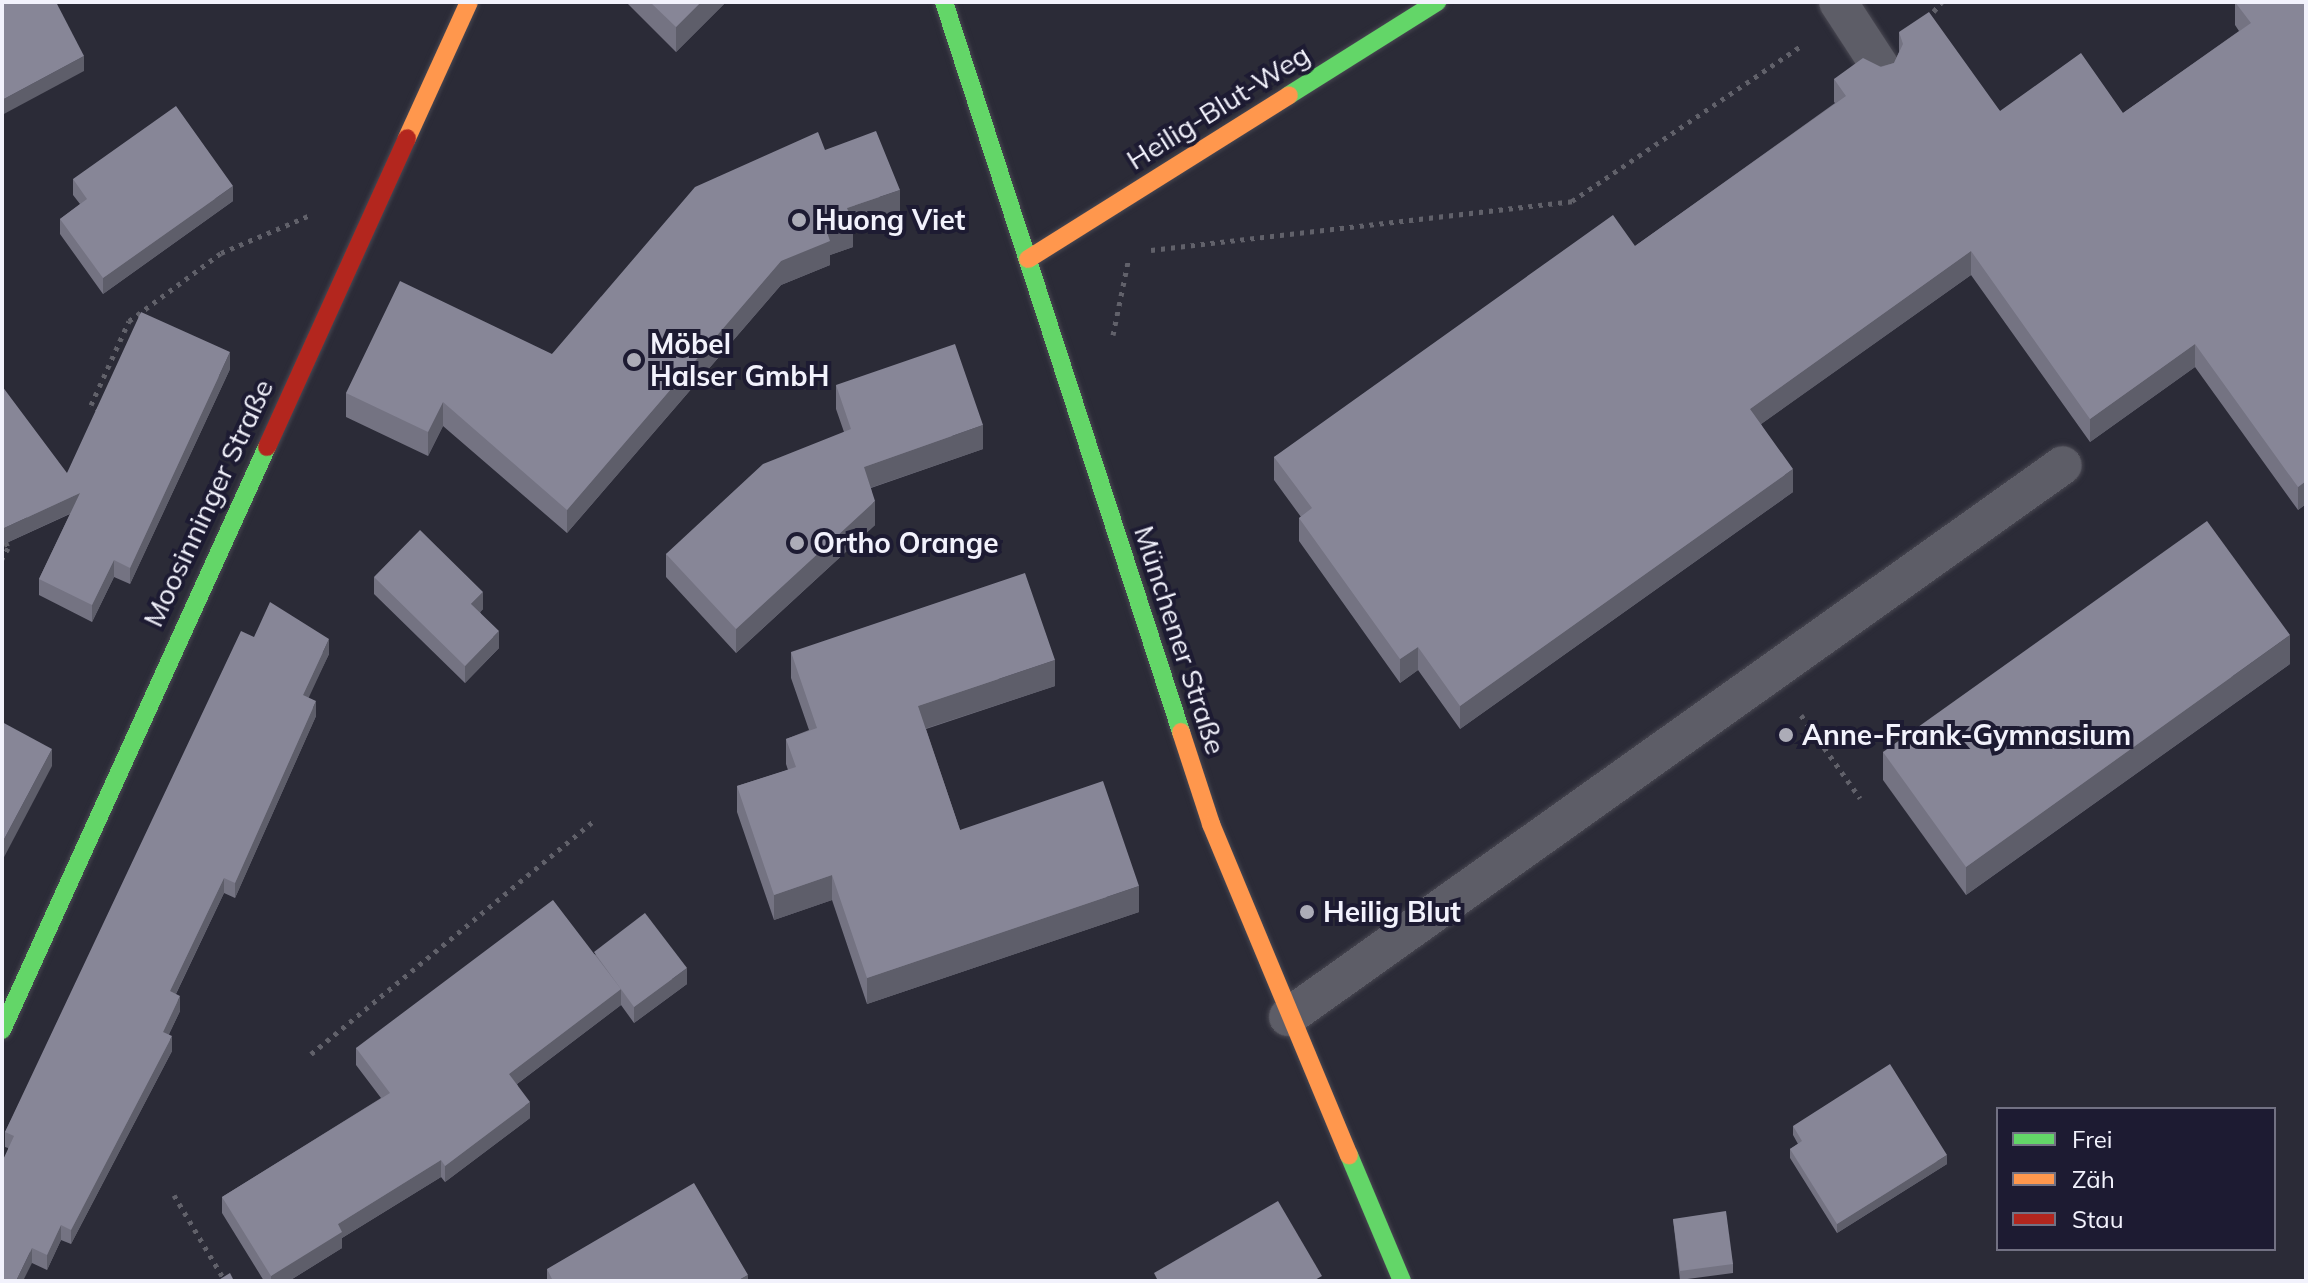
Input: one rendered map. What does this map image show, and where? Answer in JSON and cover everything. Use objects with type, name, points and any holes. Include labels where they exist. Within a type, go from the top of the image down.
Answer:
[{"type":"street","name":"Moosinninger Straße","points":[[2,1030],[469,2]]},
{"type":"street","name":"Münchener Straße","points":[[944,2],[1211,824],[1288,1017],[1402,1281]]},
{"type":"street","name":"Heilig-Blut-Weg","points":[[1028,259],[1437,2]]},
{"type":"lane","points":[[1843,9],[1881,68]]},
{"type":"lane","points":[[1288,1017],[2063,465]]},
{"type":"path","points":[[1145,251],[1572,201],[1843,9]]},
{"type":"path","points":[[103,411],[91,405],[129,321],[221,253],[319,211]]},
{"type":"path","points":[[2,533],[8,548],[2,559]]},
{"type":"path","points":[[1771,671],[1860,798]]},
{"type":"path","points":[[311,1054],[595,820]]},
{"type":"path","points":[[174,1195],[225,1281]]},
{"type":"building","points":[[2,2],[56,2],[84,56],[2,100]]},
{"type":"building","points":[[650,2],[701,2],[676,27]]},
{"type":"building","points":[[2235,2],[2306,2],[2306,481],[2298,487],[2195,344],[2090,419],[1971,251],[1750,409],[1793,469],[1460,706],[1418,647],[1400,659],[1299,518],[1312,508],[1274,457],[1613,215],[1635,246],[1846,96],[1834,79],[1863,58],[1881,67],[1894,63],[1903,44],[1899,32],[1929,12],[2000,111],[2081,53],[2123,113],[2251,23]]},
{"type":"building","points":[[176,106],[233,186],[103,278],[60,219],[87,199],[73,179]]},
{"type":"building","points":[[876,131],[900,190],[847,208],[853,223],[827,232],[830,241],[781,261],[567,510],[443,402],[428,432],[346,393],[400,281],[552,354],[695,187],[818,132],[825,150]]},
{"type":"building","points":[[141,312],[230,352],[130,568],[114,560],[92,605],[39,579],[80,493],[2,529],[2,386],[67,473]]},
{"type":"building","points":[[955,344],[983,425],[864,467],[875,501],[736,629],[666,554],[763,464],[851,429],[836,385]]},
{"type":"building","points":[[2207,521],[2290,635],[1966,867],[1883,752]]},
{"type":"building","points":[[420,530],[483,592],[471,604],[499,631],[465,666],[374,577]]},
{"type":"building","points":[[1025,573],[1055,660],[918,706],[960,830],[1103,781],[1139,886],[867,978],[832,875],[774,895],[737,786],[796,767],[786,739],[817,728],[791,652]]},
{"type":"building","points":[[270,602],[329,639],[303,695],[316,701],[235,883],[224,878],[170,991],[180,996],[163,1032],[172,1036],[71,1230],[61,1225],[47,1255],[32,1248],[16,1281],[2,1281],[2,1162],[14,1136],[5,1132],[241,631],[254,637]]},
{"type":"building","points":[[2,722],[52,749],[2,843]]},
{"type":"building","points":[[553,900],[621,989],[509,1074],[530,1102],[445,1166],[441,1160],[338,1224],[342,1232],[271,1276],[222,1197],[390,1093],[356,1048]]},
{"type":"building","points":[[645,913],[687,968],[634,1007],[594,952]]},
{"type":"building","points":[[1890,1064],[1947,1155],[1837,1224],[1790,1149],[1802,1141],[1793,1126]]},
{"type":"building","points":[[694,1183],[748,1275],[737,1281],[548,1281],[552,1279],[547,1269]]},
{"type":"building","points":[[1278,1201],[1322,1276],[1313,1281],[1158,1281],[1154,1273]]},
{"type":"building","points":[[1726,1211],[1733,1264],[1680,1271],[1673,1219]]},
{"type":"building","points":[[230,1273],[234,1281],[217,1281]]},
{"type":"traffic: fast","points":[[944,2],[1181,732]]},
{"type":"traffic: fast","points":[[1289,95],[1437,2]]},
{"type":"traffic: fast","points":[[2,1030],[267,447]]},
{"type":"traffic: fast","points":[[1349,1155],[1402,1281]]},
{"type":"traffic: slow","points":[[407,138],[469,2]]},
{"type":"traffic: slow","points":[[1028,259],[1289,95]]},
{"type":"traffic: slow","points":[[1181,732],[1211,824],[1349,1155]]},
{"type":"traffic: jam","points":[[267,447],[407,138]]},
{"type":"place","name":"Huong Viet","points":[[799,220]]},
{"type":"place","name":"Möbel Halser GmbH","points":[[634,360]]},
{"type":"place","name":"Ortho Orange","points":[[797,543]]},
{"type":"place","name":"Anne-Frank-Gymnasium","points":[[1786,735]]},
{"type":"place","name":"Heilig Blut","points":[[1307,912]]}]
